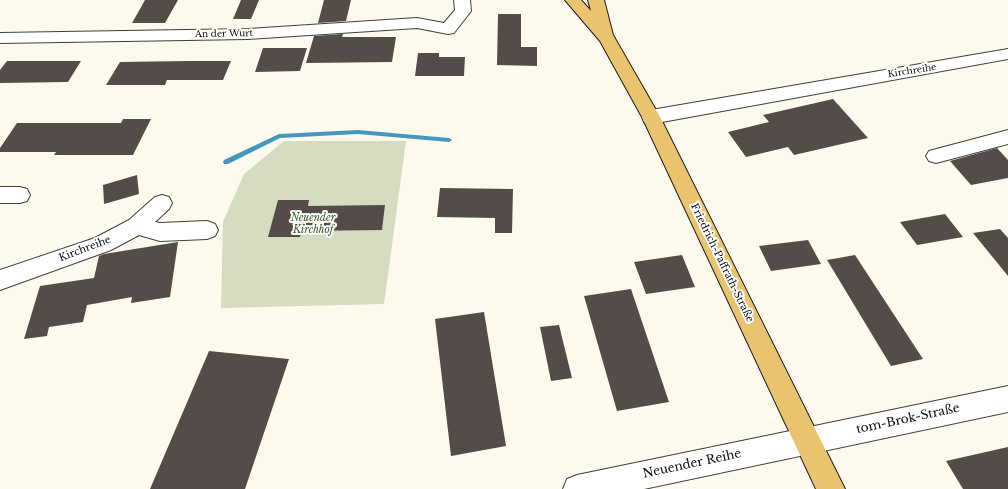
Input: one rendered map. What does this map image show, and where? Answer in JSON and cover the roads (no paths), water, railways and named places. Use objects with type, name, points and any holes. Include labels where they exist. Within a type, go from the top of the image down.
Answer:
[{"type":"main road","name":"Friedrich-Paffrath-Straße","points":[[573,0],[607,39],[651,117],[831,489]]},
{"type":"main road","name":"Friedrich-Paffrath-Straße","points":[[596,0],[607,39]]},
{"type":"street","name":"An der Wurt","points":[[3,41],[248,34],[417,22],[448,29],[463,11],[462,0]]},
{"type":"street","name":"Kirchreihe","points":[[651,117],[815,87],[1006,57]]},
{"type":"street","name":"Kirchreihe","points":[[784,77],[815,87]]},
{"type":"street","points":[[936,156],[1008,137]]},
{"type":"street","name":"Kirchreihe","points":[[0,280],[103,244],[137,226],[162,203]]},
{"type":"street","points":[[137,226],[160,232],[207,230]]},
{"type":"street","name":"tom-Brok-Straße","points":[[808,440],[1008,399]]},
{"type":"street","name":"Neuender Reihe","points":[[576,489],[808,440]]},
{"type":"waterway","points":[[226,162],[279,136],[358,132],[449,140]]},
{"type":"park label","name":"Neuender Kirchhof","points":[[313,224]]}]
